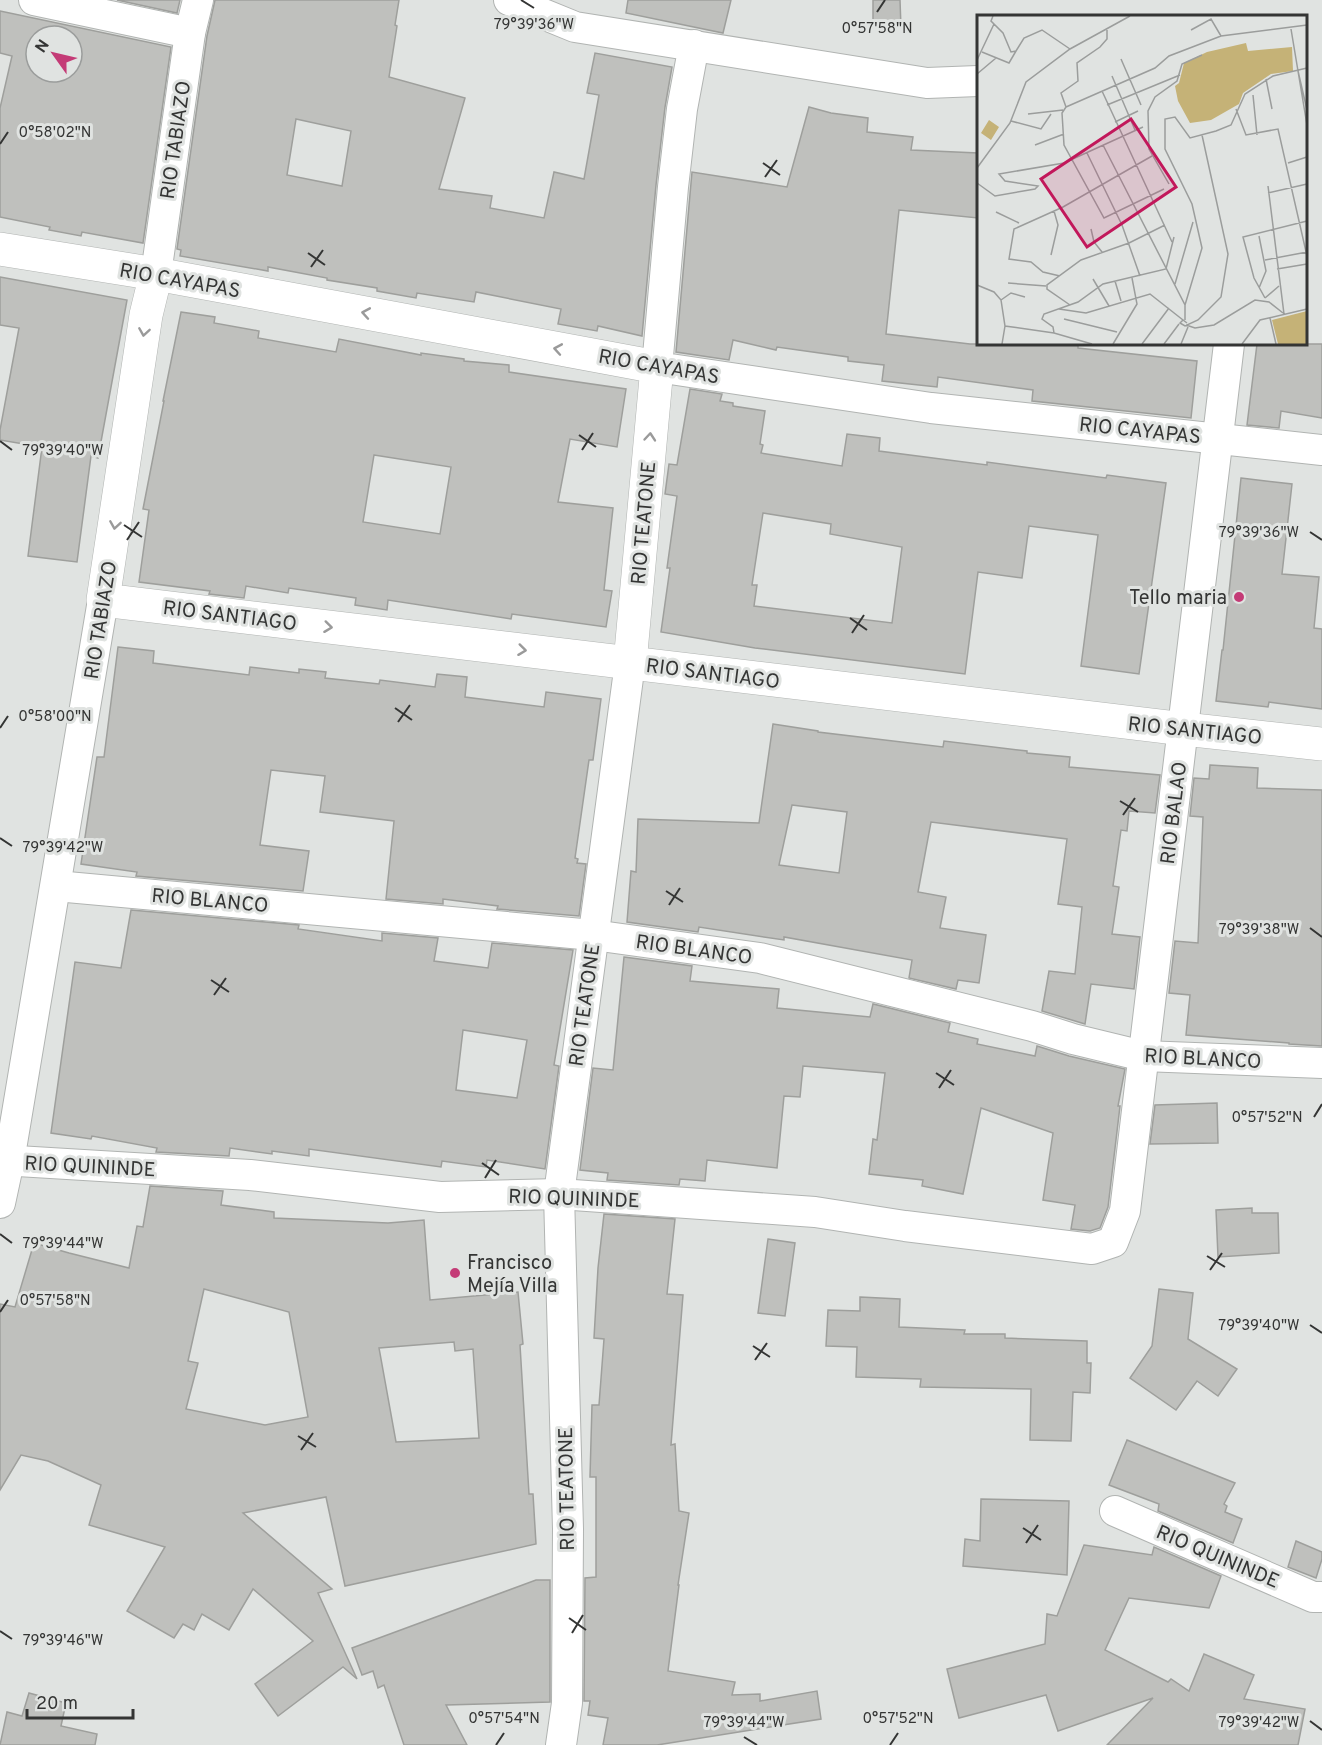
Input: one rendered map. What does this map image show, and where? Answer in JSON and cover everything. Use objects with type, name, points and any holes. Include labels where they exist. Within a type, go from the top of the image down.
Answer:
[{"type":"street","points":[[34,0],[190,33]]},
{"type":"street","name":"RIO TABIAZO","points":[[0,1203],[5,1161],[56,886],[103,600],[146,315],[156,274],[190,33],[198,0]]},
{"type":"street","points":[[509,0],[575,27],[927,83],[977,81]]},
{"type":"street","name":"RIO TEATONE","points":[[561,1745],[567,1703],[568,1529],[559,1194],[630,663],[665,267],[682,109],[694,45]]},
{"type":"street","name":"RIO CAYAPAS","points":[[0,249],[156,274],[657,367],[931,408],[1322,450]]},
{"type":"street","name":"RIO BALAO","points":[[1125,1211],[1229,345]]},
{"type":"street","name":"RIO SANTIAGO","points":[[103,600],[1322,744]]},
{"type":"street","name":"RIO BLANCO","points":[[56,886],[593,935],[760,958],[1143,1056],[1322,1063]]},
{"type":"street","name":"RIO QUININDE","points":[[5,1161],[250,1175],[440,1197],[559,1194],[815,1212],[905,1226],[1092,1249],[1113,1242],[1125,1211]]},
{"type":"street","name":"RIO QUININDE","points":[[1115,1511],[1313,1597],[1322,1598]]},
{"type":"building","points":[[117,0],[180,0],[177,13]]},
{"type":"building","points":[[215,0],[399,0],[389,77],[465,98],[439,189],[492,196],[490,208],[544,218],[554,172],[584,179],[599,95],[587,93],[595,53],[672,67],[656,185],[642,336],[598,326],[597,331],[558,324],[561,309],[476,292],[474,302],[417,293],[416,298],[268,267],[268,271],[180,256],[181,250],[177,249],[207,36]],"holes":[[[296,119],[351,131],[342,186],[287,175]]]},
{"type":"building","points":[[628,0],[731,0],[723,33],[626,13]]},
{"type":"building","points":[[873,0],[900,0],[901,28],[873,28]]},
{"type":"building","points":[[0,11],[62,24],[24,24],[24,84],[84,84],[84,29],[171,47],[143,243],[82,232],[81,236],[0,217],[0,108],[12,56],[0,53]]},
{"type":"building","points":[[809,107],[831,113],[868,118],[867,132],[913,137],[911,150],[977,153],[977,218],[899,210],[886,334],[977,345],[1078,345],[1078,348],[1197,361],[1191,418],[1032,401],[1033,390],[938,377],[937,387],[882,381],[884,365],[848,361],[848,357],[777,347],[776,350],[733,340],[729,360],[676,352],[692,172],[787,187]]},
{"type":"building","points":[[0,277],[127,300],[98,458],[91,456],[77,562],[28,556],[42,447],[0,440],[19,328],[0,325]]},
{"type":"building","points":[[181,312],[215,317],[214,323],[259,331],[258,338],[336,352],[339,339],[421,355],[421,353],[464,359],[464,361],[509,365],[509,372],[626,389],[617,447],[570,439],[558,502],[613,508],[604,590],[612,591],[606,627],[512,614],[511,619],[388,600],[387,610],[355,605],[356,598],[289,588],[288,593],[246,586],[244,598],[139,582],[149,510],[143,509]],"holes":[[[374,455],[451,467],[440,534],[363,522]]]},
{"type":"building","points":[[1322,344],[1322,418],[1281,411],[1279,428],[1247,425],[1257,345]]},
{"type":"building","points":[[690,389],[722,394],[720,401],[733,403],[733,406],[765,411],[760,444],[763,445],[761,453],[842,466],[847,434],[880,438],[879,451],[987,465],[987,462],[1106,478],[1107,475],[1166,483],[1139,674],[1081,666],[1098,535],[1029,526],[1022,578],[978,572],[965,674],[755,648],[661,632],[677,496],[665,494],[669,464],[677,465]],"holes":[[[763,513],[831,524],[830,534],[902,547],[892,623],[754,606],[757,585],[752,585]]]},
{"type":"building","points":[[1241,478],[1292,484],[1282,574],[1319,577],[1314,628],[1322,629],[1322,709],[1269,702],[1268,707],[1216,701]]},
{"type":"building","points":[[118,647],[154,651],[153,663],[249,675],[250,667],[299,673],[299,669],[326,672],[325,678],[379,684],[380,680],[435,687],[437,674],[467,677],[465,697],[544,707],[546,692],[601,699],[593,760],[589,760],[575,858],[578,859],[577,863],[586,864],[579,916],[497,909],[498,906],[443,899],[443,904],[386,899],[394,821],[320,812],[325,776],[271,770],[260,845],[309,851],[303,891],[136,876],[137,872],[81,864],[97,757],[104,757]]},
{"type":"building","points":[[773,724],[818,732],[943,747],[944,741],[1027,751],[1027,753],[1070,757],[1069,767],[1160,775],[1155,813],[1129,811],[1127,831],[1121,830],[1113,886],[1119,887],[1112,934],[1140,937],[1134,989],[1091,984],[1085,1024],[1042,1011],[1049,971],[1075,974],[1082,907],[1058,904],[1067,839],[931,822],[918,892],[946,897],[940,928],[986,935],[979,983],[958,980],[956,989],[909,978],[912,960],[784,937],[784,940],[699,927],[698,932],[627,922],[631,871],[636,872],[638,819],[759,823]],"holes":[[[792,805],[847,812],[839,873],[779,865]]]},
{"type":"building","points":[[1210,765],[1258,768],[1257,788],[1322,790],[1322,1046],[1186,1035],[1190,995],[1169,993],[1175,941],[1198,943],[1203,817],[1190,816],[1194,778],[1209,779]]},
{"type":"building","points":[[131,910],[299,925],[298,929],[382,941],[382,933],[438,938],[434,961],[488,968],[492,943],[573,950],[554,1065],[559,1066],[545,1169],[487,1160],[486,1167],[442,1161],[441,1167],[309,1149],[309,1156],[230,1148],[229,1156],[156,1152],[157,1148],[92,1136],[91,1139],[51,1133],[75,962],[121,968]],"holes":[[[463,1030],[527,1040],[517,1098],[456,1090]]]},
{"type":"building","points":[[624,957],[692,966],[690,981],[779,989],[777,1008],[870,1017],[873,1004],[950,1023],[948,1032],[978,1039],[977,1044],[1035,1056],[1037,1046],[1125,1069],[1118,1106],[1120,1106],[1108,1207],[1100,1228],[1090,1231],[1071,1229],[1075,1205],[1043,1200],[1053,1133],[981,1108],[963,1194],[922,1186],[923,1180],[869,1174],[873,1139],[877,1140],[885,1073],[803,1066],[800,1097],[784,1096],[777,1168],[707,1160],[705,1181],[680,1179],[679,1185],[607,1180],[608,1173],[580,1170],[593,1068],[613,1070]]},
{"type":"building","points":[[1217,1103],[1218,1143],[1150,1144],[1155,1105]]},
{"type":"building","points":[[150,1186],[223,1191],[221,1205],[274,1212],[274,1218],[388,1223],[424,1220],[430,1300],[518,1292],[523,1344],[520,1345],[529,1494],[533,1494],[536,1544],[345,1586],[326,1497],[243,1513],[332,1589],[318,1593],[357,1679],[343,1667],[278,1716],[255,1684],[313,1641],[253,1589],[229,1630],[202,1614],[194,1630],[183,1624],[174,1638],[127,1611],[165,1547],[89,1525],[101,1485],[48,1461],[21,1455],[0,1490],[0,1304],[15,1307],[34,1243],[129,1268],[137,1226],[143,1227]],"holes":[[[204,1289],[289,1312],[308,1417],[265,1425],[186,1409],[198,1363],[188,1361]],[[454,1342],[455,1351],[473,1349],[479,1438],[396,1442],[379,1348]]]},
{"type":"building","points":[[1252,1208],[1252,1213],[1278,1213],[1279,1253],[1218,1257],[1216,1210]]},
{"type":"building","points":[[604,1214],[675,1219],[667,1294],[683,1295],[671,1445],[675,1444],[679,1511],[689,1513],[668,1671],[735,1682],[732,1695],[760,1694],[760,1701],[817,1691],[821,1719],[657,1745],[603,1745],[608,1718],[588,1715],[590,1701],[584,1701],[585,1578],[596,1577],[596,1477],[590,1477],[592,1405],[599,1405],[604,1339],[594,1338]]},
{"type":"building","points":[[768,1239],[795,1243],[785,1316],[758,1313]]},
{"type":"building","points":[[1159,1289],[1193,1293],[1188,1339],[1237,1369],[1218,1396],[1197,1381],[1176,1410],[1130,1378],[1152,1346]]},
{"type":"building","points":[[860,1297],[900,1299],[899,1327],[965,1330],[964,1334],[1005,1334],[1005,1338],[1087,1341],[1087,1363],[1091,1363],[1090,1393],[1073,1392],[1071,1441],[1030,1440],[1031,1389],[920,1387],[921,1379],[856,1377],[857,1347],[826,1346],[828,1310],[860,1311]]},
{"type":"building","points":[[1127,1440],[1235,1483],[1224,1504],[1227,1506],[1225,1512],[1242,1519],[1233,1543],[1158,1511],[1159,1504],[1109,1485]]},
{"type":"building","points":[[981,1499],[1069,1501],[1067,1575],[963,1566],[965,1539],[980,1541]]},
{"type":"building","points":[[1296,1541],[1322,1552],[1316,1578],[1288,1567]]},
{"type":"building","points":[[1084,1545],[1152,1555],[1154,1547],[1221,1576],[1209,1608],[1129,1598],[1105,1650],[1168,1682],[1171,1679],[1189,1691],[1204,1654],[1254,1675],[1244,1699],[1305,1709],[1298,1745],[1107,1745],[1153,1698],[1058,1731],[1046,1695],[959,1718],[947,1669],[1045,1644],[1047,1614],[1057,1616]]},
{"type":"building","points":[[536,1580],[550,1580],[550,1702],[446,1705],[467,1745],[404,1745],[384,1685],[378,1688],[373,1671],[362,1675],[352,1648]]},
{"type":"building","points":[[29,1693],[66,1703],[61,1726],[97,1734],[95,1745],[0,1745],[7,1712],[22,1716]]},
{"type":"place","name":"Tello maria","points":[[1239,597]]},
{"type":"place","name":"Francisco Mejía Villa","points":[[455,1273]]}]
